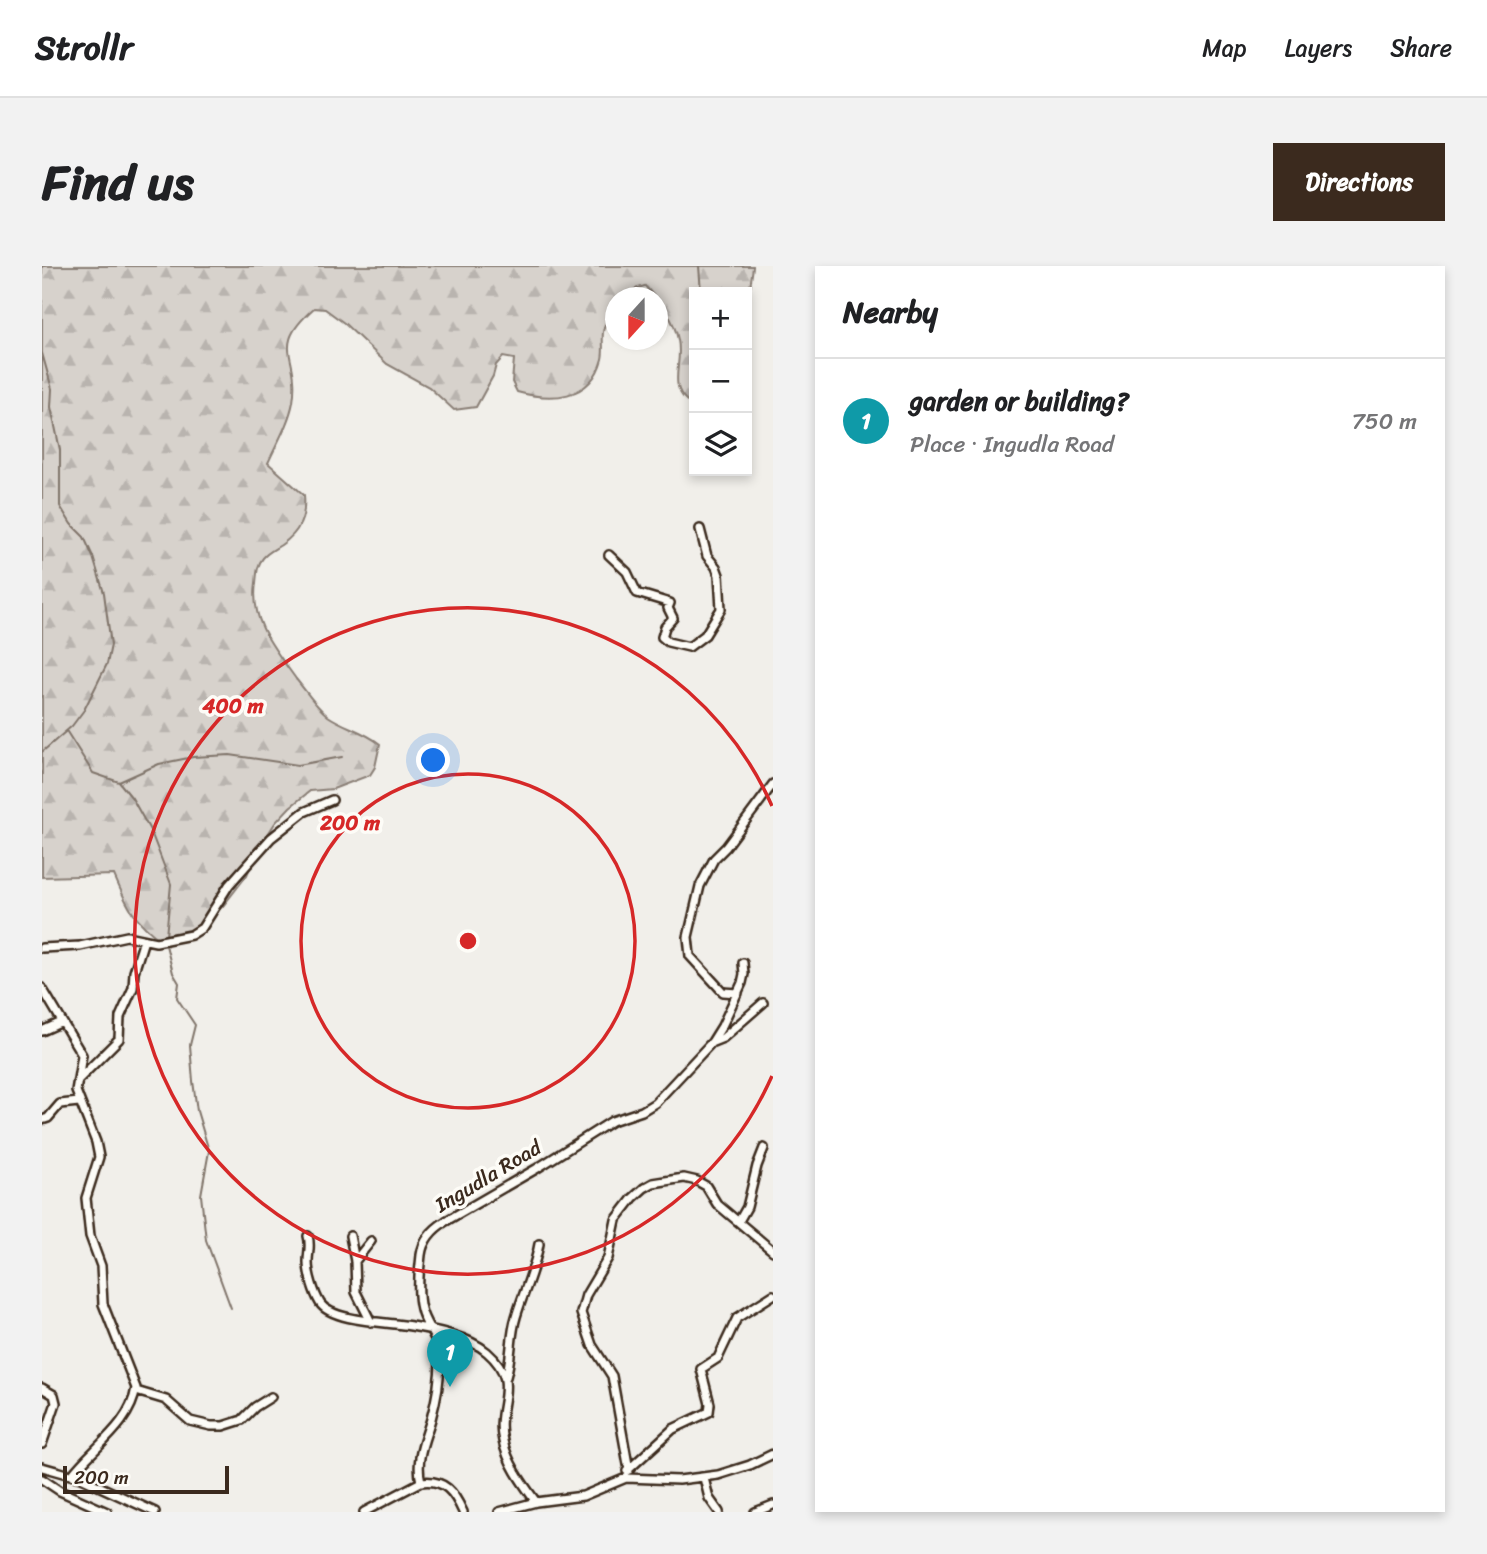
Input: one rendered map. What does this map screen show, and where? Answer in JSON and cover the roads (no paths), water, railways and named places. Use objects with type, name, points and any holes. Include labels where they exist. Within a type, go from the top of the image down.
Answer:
[{"type":"street","points":[[609,555],[628,572],[638,593],[670,603],[668,608],[673,618],[665,627],[662,637],[668,642],[689,647],[705,635],[721,610],[719,575],[707,556],[700,528]]},
{"type":"street","points":[[738,993],[723,992],[714,984],[690,956],[688,937],[699,886],[706,872],[773,784]]},
{"type":"street","points":[[42,948],[80,946],[127,936],[163,942],[191,934],[202,928],[229,885],[264,845],[304,812],[331,800]]},
{"type":"street","points":[[78,1080],[119,1039],[121,1014],[134,988],[134,972],[144,940]]},
{"type":"street","name":"Ingudla Road","points":[[421,1482],[421,1448],[433,1413],[439,1366],[438,1348],[420,1308],[422,1251],[431,1233],[446,1221],[612,1121],[650,1108],[712,1042],[738,993],[744,977],[743,963]]},
{"type":"street","points":[[42,988],[82,1055],[76,1091],[98,1150],[97,1163],[86,1198],[90,1236],[101,1266],[103,1304],[136,1391],[122,1422],[80,1463],[72,1475]]},
{"type":"street","points":[[712,1042],[723,1038],[762,1003]]},
{"type":"street","points":[[42,1031],[62,1022]]},
{"type":"street","points":[[42,1120],[48,1118],[60,1104],[79,1102]]},
{"type":"street","points":[[739,1221],[749,1202],[764,1148]]},
{"type":"street","points":[[629,1470],[612,1376],[592,1345],[581,1312],[586,1295],[608,1258],[616,1220],[644,1188],[653,1183],[684,1178],[706,1186],[718,1204],[773,1251]]},
{"type":"street","points":[[308,1236],[311,1244],[309,1270],[320,1303],[330,1311],[356,1320],[432,1331],[481,1347],[492,1356],[506,1377]]},
{"type":"street","points":[[350,1236],[355,1261],[356,1292],[371,1322]]},
{"type":"street","points":[[355,1261],[371,1241]]},
{"type":"street","points":[[536,1502],[512,1464],[501,1432],[515,1319],[539,1244]]},
{"type":"street","points":[[626,1478],[629,1470],[673,1429],[709,1412],[710,1404],[701,1369],[718,1358],[737,1318],[773,1295]]},
{"type":"street","points":[[42,1388],[54,1395],[56,1404],[42,1444]]},
{"type":"street","points":[[136,1391],[166,1400],[190,1421],[211,1426],[223,1426],[242,1420],[255,1407],[271,1397]]},
{"type":"street","points":[[499,1512],[536,1502],[583,1496],[626,1478],[704,1478],[733,1471],[773,1454]]},
{"type":"street","points":[[42,1467],[72,1475],[155,1512]]},
{"type":"street","points":[[704,1478],[713,1507],[719,1512]]},
{"type":"street","points":[[42,1479],[60,1491],[107,1512]]},
{"type":"street","points":[[364,1512],[421,1482],[431,1481],[453,1492],[463,1512]]},
{"type":"street","points":[[755,1512],[773,1505]]},
{"type":"waterway","points":[[699,266],[701,287]]},
{"type":"waterway","points":[[42,353],[52,389],[51,407],[60,450],[60,506],[71,524],[84,537],[93,557],[104,593],[111,645],[107,664],[84,710],[72,726],[42,752]]},
{"type":"waterway","points":[[67,732],[93,773],[119,782],[132,798],[151,832],[171,884],[166,936]]},
{"type":"waterway","points":[[119,782],[159,764],[193,757],[230,755],[298,765],[342,757]]},
{"type":"waterway","points":[[166,945],[173,973],[179,983],[177,998],[195,1025],[190,1045],[193,1081],[197,1111],[209,1151],[201,1195],[206,1240],[231,1308]]},
{"type":"place","name":"garden or building?","points":[[450,1387]]}]
